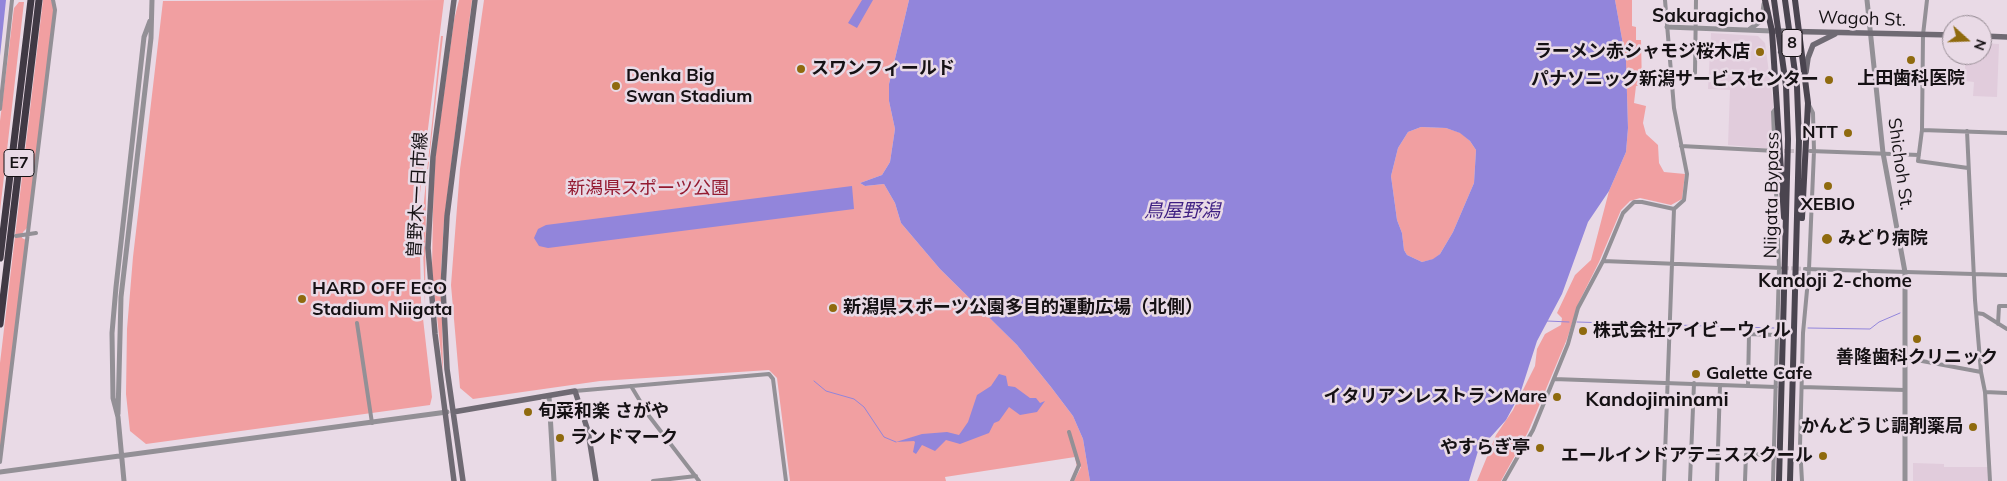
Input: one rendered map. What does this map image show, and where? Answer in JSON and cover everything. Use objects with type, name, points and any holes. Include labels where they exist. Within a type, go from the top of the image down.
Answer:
[{"type":"highway","points":[[1765,0],[1772,31],[1786,248]]},
{"type":"highway","name":"Niigata Bypass","points":[[1774,0],[1786,86],[1788,139],[1780,481]]},
{"type":"highway","name":"Niigata Bypass","points":[[1785,0],[1797,86],[1799,149],[1790,481]]},
{"type":"highway","points":[[1772,31],[1781,30],[1788,25],[1793,0]]},
{"type":"highway","points":[[1793,0],[1800,32],[1808,103],[1807,155],[1795,299]]},
{"type":"highway","name":"E7","points":[[0,258],[35,1]]},
{"type":"highway","name":"E7","points":[[0,324],[35,1]]},
{"type":"highway","points":[[1775,74],[1785,45],[1793,36],[1800,32]]},
{"type":"main road","name":"曽野木一日市線","points":[[454,0],[431,182],[429,216],[430,287],[454,481]]},
{"type":"main road","name":"曽野木一日市線","points":[[463,481],[444,333],[443,288],[447,216],[475,0]]},
{"type":"main road","name":"Wagoh St.","points":[[1772,31],[1871,35],[1942,35]]},
{"type":"main road","points":[[1806,83],[1808,58],[1813,45],[1837,33]]},
{"type":"main road","points":[[1992,36],[2007,37]]},
{"type":"main road","points":[[453,412],[575,391],[588,431],[596,481]]},
{"type":"street","points":[[0,109],[12,0]]},
{"type":"street","points":[[0,462],[55,10],[53,0]]},
{"type":"street","points":[[124,481],[118,417],[121,297],[151,38],[152,0]]},
{"type":"street","points":[[1504,481],[1533,430],[1554,379],[1578,308],[1603,261],[1623,213],[1634,202],[1674,209],[1683,204],[1687,192],[1687,174],[1674,108],[1665,0]]},
{"type":"street","points":[[1672,74],[1693,76],[1695,73],[1696,0]]},
{"type":"street","points":[[1747,30],[1755,27],[1762,20],[1765,0]]},
{"type":"street","name":"Shichoh St.","points":[[1868,0],[1883,153],[1905,272],[1905,481]]},
{"type":"street","points":[[1927,0],[1923,35],[1922,130],[1918,161],[1968,168]]},
{"type":"street","points":[[1667,27],[1772,31]]},
{"type":"street","points":[[1802,481],[1800,446],[1803,333],[1813,113],[1808,103]]},
{"type":"street","points":[[1772,481],[1781,268],[1774,112],[1778,105]]},
{"type":"street","points":[[1922,130],[2007,133]]},
{"type":"street","points":[[1967,131],[1976,313],[1980,372],[1985,392],[1990,481]]},
{"type":"street","points":[[1681,146],[1777,151]]},
{"type":"street","points":[[1812,151],[1919,155]]},
{"type":"street","points":[[1664,481],[1674,209]]},
{"type":"street","points":[[16,236],[36,233]]},
{"type":"street","points":[[1603,261],[1781,268]]},
{"type":"street","points":[[1807,269],[2007,275]]},
{"type":"street","points":[[1998,324],[1999,306],[2007,306]]},
{"type":"street","points":[[1976,313],[1983,314],[2007,329]]},
{"type":"street","points":[[357,324],[372,423]]},
{"type":"street","points":[[1748,386],[1749,334],[1777,336]]},
{"type":"street","points":[[1906,358],[1980,372]]},
{"type":"street","points":[[575,391],[769,374],[773,379],[786,481]]},
{"type":"street","points":[[1554,379],[1776,387]]},
{"type":"street","points":[[1690,481],[1694,383]]},
{"type":"street","points":[[1717,481],[1720,385]]},
{"type":"street","points":[[631,386],[649,416],[700,481]]},
{"type":"street","points":[[1802,387],[1905,390]]},
{"type":"street","points":[[1985,392],[2007,393]]},
{"type":"street","points":[[549,396],[554,481]]},
{"type":"street","points":[[0,472],[453,412]]},
{"type":"street","points":[[1069,432],[1079,465],[1072,481]]},
{"type":"street","points":[[1745,481],[1746,454],[1773,455]]},
{"type":"street","points":[[653,481],[696,476]]},
{"type":"shaded area","points":[[1711,33],[1758,36],[1765,43],[1773,102],[1773,149],[1728,145],[1730,90],[1708,89]]},
{"type":"shaded area","points":[[1992,44],[1999,44],[1997,97],[1973,96],[1974,82],[1965,81],[1965,65],[1992,65]]},
{"type":"shaded area","points":[[1913,463],[1944,464],[1944,467],[1988,467],[1988,481],[1913,481]]},
{"type":"green space","points":[[43,0],[51,0],[55,8],[30,225],[23,232],[22,238],[28,241],[0,452],[0,363]]},
{"type":"green space","points":[[444,0],[419,201],[421,301],[432,397],[430,405],[146,444],[130,431],[126,394],[127,329],[133,257],[163,1]]},
{"type":"green space","points":[[459,0],[472,0],[444,221],[441,271],[443,372],[432,271],[435,159],[454,20]]},
{"type":"green space","name":"新潟県スポーツ公園","points":[[484,0],[909,0],[889,84],[889,101],[895,129],[890,162],[882,175],[860,183],[865,186],[884,184],[895,203],[901,223],[940,269],[1017,345],[1051,387],[1073,416],[1083,439],[1090,481],[1074,481],[1081,467],[1077,467],[1075,457],[945,477],[946,481],[790,481],[777,378],[769,370],[600,381],[473,399],[460,388],[451,285],[460,169]]},
{"type":"green space","points":[[1615,0],[1632,0],[1632,26],[1636,27],[1636,40],[1641,40],[1642,86],[1636,86],[1634,103],[1646,106],[1643,123],[1646,134],[1658,145],[1659,163],[1664,172],[1685,174],[1682,199],[1671,205],[1640,198],[1630,201],[1621,210],[1599,262],[1579,302],[1567,339],[1528,432],[1501,481],[1477,481],[1496,435],[1513,410],[1535,366],[1537,349],[1545,334],[1561,325],[1562,318],[1557,313],[1575,275],[1591,260],[1609,191],[1626,152],[1628,128],[1626,61]]},
{"type":"green space","points":[[19,2],[24,2],[0,211],[0,121],[14,8]]},
{"type":"green space","points":[[441,36],[443,36],[426,187],[425,305],[422,220]]},
{"type":"green space","points":[[1421,127],[1446,128],[1461,133],[1476,150],[1474,183],[1453,232],[1440,254],[1434,259],[1422,262],[1407,255],[1404,250],[1402,233],[1397,220],[1391,176],[1398,148],[1408,132]]},
{"type":"water","points":[[0,0],[6,0],[0,56]]},
{"type":"water","points":[[862,0],[873,0],[857,28],[848,23]]},
{"type":"water","name":"鳥屋野潟","points":[[909,0],[1615,0],[1626,61],[1628,128],[1626,152],[1609,191],[1588,222],[1562,294],[1537,341],[1520,394],[1506,420],[1478,451],[1469,481],[1090,481],[1083,439],[1073,416],[1051,387],[1017,345],[940,269],[901,223],[895,203],[884,184],[865,186],[860,183],[882,175],[890,162],[895,129],[889,101],[889,84]],"holes":[[[1421,127],[1446,128],[1460,133],[1470,141],[1476,150],[1474,183],[1453,232],[1440,254],[1433,259],[1422,262],[1407,255],[1404,250],[1402,233],[1397,220],[1391,176],[1398,148],[1408,132]]]},
{"type":"water","points":[[852,186],[854,209],[548,248],[539,246],[534,238],[538,229],[546,225]]},
{"type":"water","points":[[999,374],[1006,376],[1008,386],[1015,387],[1030,398],[1036,398],[1040,403],[1045,401],[1037,412],[1020,415],[1009,407],[999,421],[994,423],[989,433],[960,444],[946,440],[935,451],[922,445],[916,454],[913,452],[914,441],[896,442],[922,434],[947,432],[959,435],[968,422],[977,395],[991,386]]},
{"type":"waterway","points":[[1808,328],[1870,329],[1879,322],[1900,313]]},
{"type":"waterway","points":[[1547,321],[1569,322]]},
{"type":"waterway","points":[[1577,322],[1774,328]]},
{"type":"waterway","points":[[814,381],[826,391],[854,399],[864,407],[884,437],[896,442]]},
{"type":"tunnel","points":[[1778,151],[1801,151]]},
{"type":"tunnel","points":[[1785,268],[1805,269]]},
{"type":"place","name":"ラーメン赤シャモジ桜木店","points":[[1760,52]]},
{"type":"place","name":"上田歯科医院","points":[[1911,60]]},
{"type":"place","name":"スワンフィールド","points":[[801,69]]},
{"type":"place","name":"パナソニック新潟サービスセンター","points":[[1829,80]]},
{"type":"place","name":"Denka Big Swan Stadium","points":[[616,86]]},
{"type":"place","name":"NTT","points":[[1848,133]]},
{"type":"place","name":"XEBIO","points":[[1828,186]]},
{"type":"place","name":"みどり病院","points":[[1827,239]]},
{"type":"place","name":"HARD OFF ECO Stadium Niigata","points":[[302,299]]},
{"type":"place","name":"新潟県スポーツ公園多目的運動広場（北側）","points":[[833,308]]},
{"type":"place","name":"株式会社アイビーウィル","points":[[1583,331]]},
{"type":"place","name":"善隆歯科クリニック","points":[[1917,339]]},
{"type":"place","name":"Galette Cafe","points":[[1696,374]]},
{"type":"place","name":"イタリアンレストランMare","points":[[1557,397]]},
{"type":"place","name":"旬菜和楽 さがや","points":[[528,412]]},
{"type":"place","name":"かんどうじ調剤薬局","points":[[1973,427]]},
{"type":"place","name":"ランドマーク","points":[[560,438]]},
{"type":"place","name":"やすらぎ亭","points":[[1540,448]]},
{"type":"place","name":"エールインドアテニススクール","points":[[1823,456]]},
{"type":"district","name":"Sakuragicho","points":[[1709,16]]},
{"type":"district","name":"Kandoji 2-chome","points":[[1835,281]]},
{"type":"district","name":"Kandojiminami","points":[[1657,400]]}]
